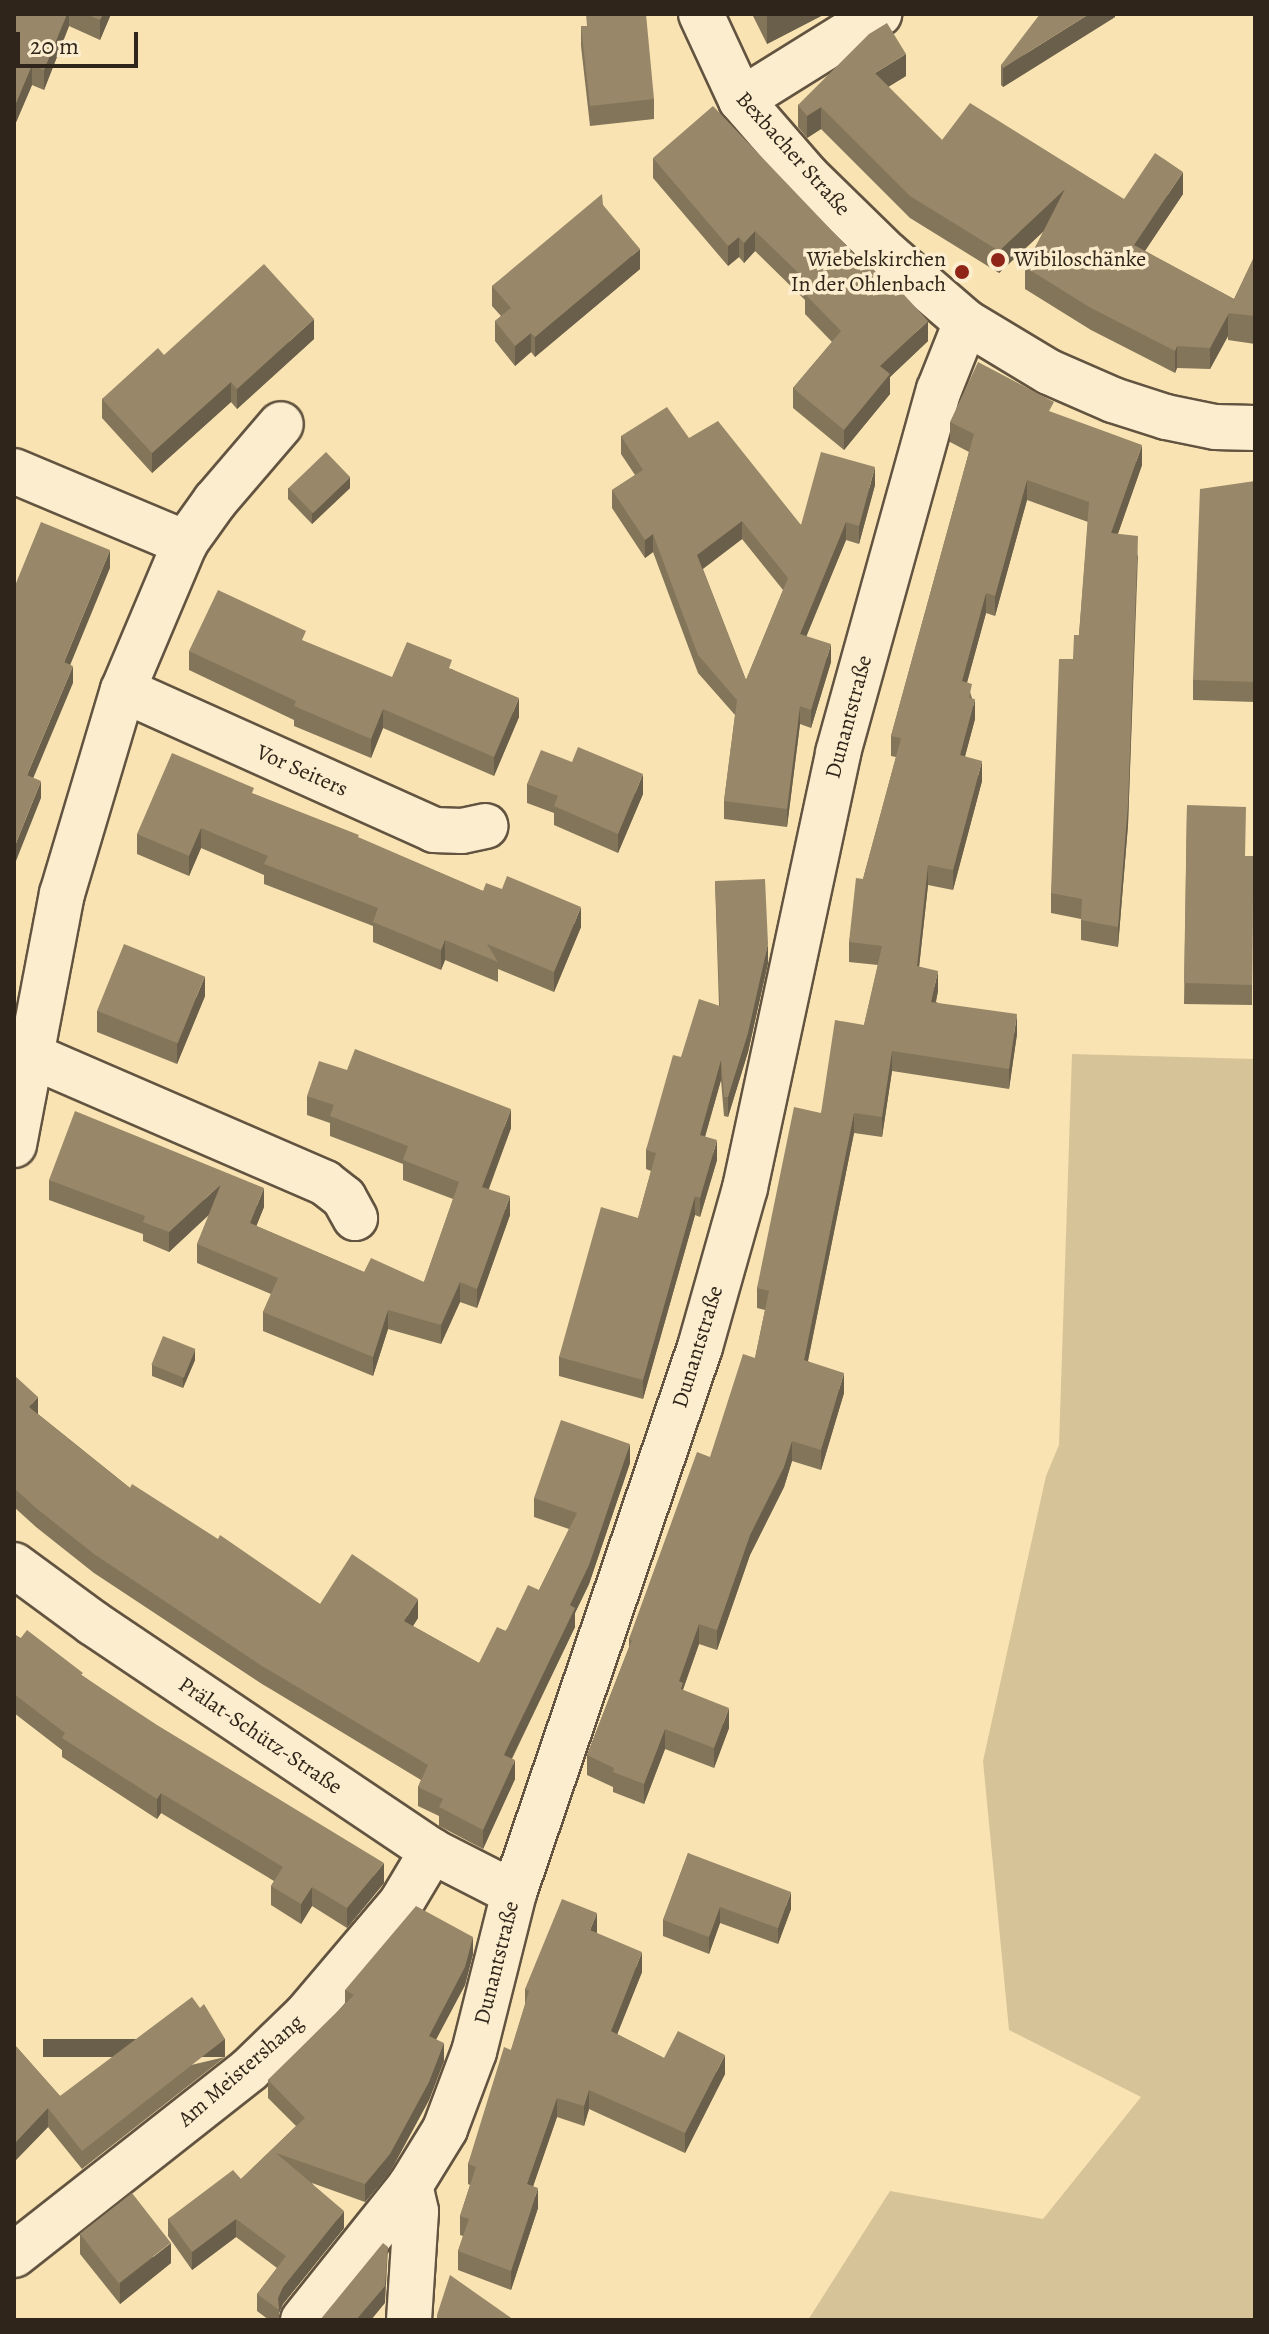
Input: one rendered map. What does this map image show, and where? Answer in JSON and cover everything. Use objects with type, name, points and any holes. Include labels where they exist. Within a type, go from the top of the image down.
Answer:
[{"type":"street","name":"Bexbacher Straße","points":[[701,14],[741,100],[807,176],[887,254],[966,322],[1049,372],[1113,400],[1166,417],[1215,427],[1255,428]]},
{"type":"street","points":[[741,100],[879,14]]},
{"type":"street","name":"Dunantstraße","points":[[303,2320],[410,2186],[445,2129],[474,2052],[514,1893],[704,1332],[745,1188],[838,753],[939,390],[966,322]]},
{"type":"street","points":[[14,1145],[62,894],[123,690],[185,543],[215,501],[281,424]]},
{"type":"street","points":[[14,471],[185,543]]},
{"type":"street","name":"Vor Seiters","points":[[123,690],[434,830],[462,831],[485,826]]},
{"type":"street","points":[[32,1056],[325,1183],[344,1198],[355,1218]]},
{"type":"street","name":"Prälat-Schütz-Straße","points":[[14,1565],[93,1623],[432,1851],[514,1893]]},
{"type":"street","name":"Am Meistershang","points":[[14,2255],[249,2070],[306,2015],[401,1903],[432,1851]]},
{"type":"street","points":[[409,2320],[416,2211],[410,2186]]},
{"type":"shaded area","points":[[1072,1054],[1255,1059],[1255,2320],[808,2320],[890,2191],[1043,2219],[1141,2097],[1009,2030],[983,1761],[1046,1476],[1059,1445]]},
{"type":"building","points":[[14,14],[67,14],[44,70],[32,65],[14,108]]},
{"type":"building","points":[[86,14],[103,14],[100,20]]},
{"type":"building","points":[[586,14],[646,14],[654,99],[590,106],[581,26],[587,26]]},
{"type":"building","points":[[1040,14],[1089,14],[1003,68],[1001,65]]},
{"type":"building","points":[[887,23],[906,54],[875,73],[942,140],[970,103],[1124,199],[1155,153],[1183,172],[1134,245],[1234,299],[1210,348],[1177,346],[1175,351],[1091,308],[1025,267],[1065,189],[999,251],[910,196],[821,107],[807,116],[798,105],[869,34]]},
{"type":"building","points":[[713,106],[857,257],[859,254],[892,289],[896,286],[928,321],[880,366],[890,374],[844,430],[793,388],[841,331],[805,294],[813,287],[755,231],[744,243],[739,237],[728,246],[653,158]]},
{"type":"building","points":[[602,194],[603,205],[640,249],[535,337],[531,333],[515,346],[495,321],[511,308],[492,286]]},
{"type":"building","points":[[1255,255],[1255,316],[1228,313]]},
{"type":"building","points":[[264,264],[314,319],[237,389],[231,382],[152,453],[102,399],[158,348],[164,355]]},
{"type":"building","points":[[978,362],[1054,402],[1049,411],[1142,445],[1111,533],[1138,536],[1128,805],[1118,927],[1081,920],[1082,899],[1051,893],[1059,659],[1073,659],[1074,635],[1079,635],[1089,502],[1027,480],[995,596],[986,593],[962,681],[972,684],[969,698],[975,699],[960,755],[982,761],[953,870],[928,865],[917,966],[938,971],[931,1002],[1017,1014],[1009,1069],[892,1051],[882,1117],[854,1113],[804,1360],[844,1373],[821,1450],[792,1441],[784,1467],[750,1535],[717,1630],[699,1624],[679,1681],[683,1683],[681,1689],[729,1708],[714,1748],[665,1729],[644,1784],[613,1772],[614,1768],[587,1755],[632,1640],[629,1639],[697,1452],[710,1457],[743,1354],[755,1358],[769,1291],[757,1288],[794,1107],[821,1113],[835,1020],[864,1025],[882,946],[849,942],[856,878],[863,879],[901,738],[891,736],[974,434],[950,422]]},
{"type":"building","points":[[667,407],[689,438],[718,421],[801,525],[821,452],[875,467],[859,526],[846,522],[800,634],[831,644],[811,710],[800,706],[787,809],[724,801],[737,700],[698,655],[653,534],[645,540],[612,490],[643,470],[621,436]],"holes":[[[742,521],[788,578],[746,680],[697,555]]]},
{"type":"building","points":[[326,452],[350,477],[313,513],[289,488]]},
{"type":"building","points":[[1255,481],[1255,682],[1193,680],[1200,489]]},
{"type":"building","points":[[41,522],[110,550],[64,662],[73,666],[27,775],[41,781],[14,848],[14,588]]},
{"type":"building","points":[[218,590],[306,631],[302,640],[392,677],[407,642],[452,660],[449,668],[519,698],[494,757],[383,709],[371,739],[294,706],[296,701],[189,651]]},
{"type":"building","points":[[578,747],[643,774],[618,834],[554,806],[558,796],[527,784],[541,750],[572,762]]},
{"type":"building","points":[[172,753],[254,788],[252,793],[359,835],[483,891],[486,883],[502,889],[507,876],[581,907],[554,972],[487,944],[498,962],[445,940],[441,950],[373,922],[378,908],[264,864],[268,856],[201,828],[189,856],[137,834]]},
{"type":"building","points":[[1187,805],[1246,807],[1245,856],[1253,856],[1252,985],[1184,983]]},
{"type":"building","points":[[765,879],[768,944],[748,1033],[728,1097],[724,1097],[721,1060],[700,1135],[717,1140],[700,1198],[695,1196],[643,1380],[559,1357],[601,1207],[638,1218],[656,1153],[646,1150],[673,1055],[681,1057],[699,999],[720,1006],[715,881]]},
{"type":"building","points":[[124,944],[205,977],[178,1043],[97,1011]]},
{"type":"building","points":[[355,1049],[511,1109],[482,1187],[510,1196],[477,1289],[460,1282],[441,1325],[388,1310],[373,1357],[263,1312],[278,1278],[197,1244],[221,1184],[169,1232],[143,1222],[145,1216],[49,1180],[75,1111],[264,1188],[250,1223],[364,1272],[371,1258],[424,1282],[459,1182],[403,1160],[408,1146],[330,1116],[334,1105],[307,1096],[319,1061],[347,1070]]},
{"type":"building","points":[[163,1336],[195,1349],[184,1378],[151,1365]]},
{"type":"building","points":[[14,1375],[38,1397],[29,1407],[130,1488],[132,1484],[218,1539],[220,1535],[320,1604],[352,1554],[418,1599],[404,1621],[479,1663],[497,1627],[506,1631],[528,1585],[539,1590],[577,1513],[534,1498],[561,1420],[630,1444],[589,1565],[570,1605],[575,1608],[504,1755],[515,1760],[483,1830],[439,1807],[443,1799],[418,1787],[428,1765],[262,1666],[94,1554],[14,1488]]},
{"type":"building","points":[[27,1630],[83,1673],[81,1675],[157,1725],[384,1863],[347,1908],[312,1887],[301,1904],[271,1886],[283,1867],[161,1793],[157,1799],[62,1738],[65,1733],[14,1694],[14,1634],[20,1639]]},
{"type":"building","points":[[688,1853],[791,1892],[778,1928],[720,1907],[709,1937],[663,1920]]},
{"type":"building","points":[[562,1899],[597,1913],[590,1930],[642,1952],[611,2031],[664,2058],[678,2031],[725,2055],[685,2133],[589,2090],[584,2106],[557,2098],[527,2184],[538,2188],[511,2271],[458,2251],[469,2219],[460,2216],[476,2167],[468,2164],[504,2047],[511,2050],[529,1991],[525,1989]]},
{"type":"building","points":[[416,1906],[473,1937],[465,1967],[429,2036],[444,2043],[429,2082],[390,2154],[365,2184],[276,2153],[344,2211],[283,2287],[278,2298],[279,2310],[257,2294],[286,2256],[236,2219],[192,2252],[168,2219],[233,2170],[241,2179],[305,2118],[268,2080],[354,1995],[345,1990]]},
{"type":"building","points":[[192,1997],[200,2008],[204,2004],[225,2039],[82,2151],[48,2108],[14,2144],[14,2044],[60,2096]]},
{"type":"building","points":[[132,2193],[171,2243],[119,2283],[80,2234]]},
{"type":"building","points":[[383,2243],[388,2247],[385,2286],[356,2320],[320,2320]]},
{"type":"building","points":[[450,2275],[514,2320],[437,2320]]},
{"type":"place","name":"Wibiloschänke","points":[[998,260]]},
{"type":"place","name":"Wiebelskirchen In der Ohlenbach","points":[[962,272]]}]
